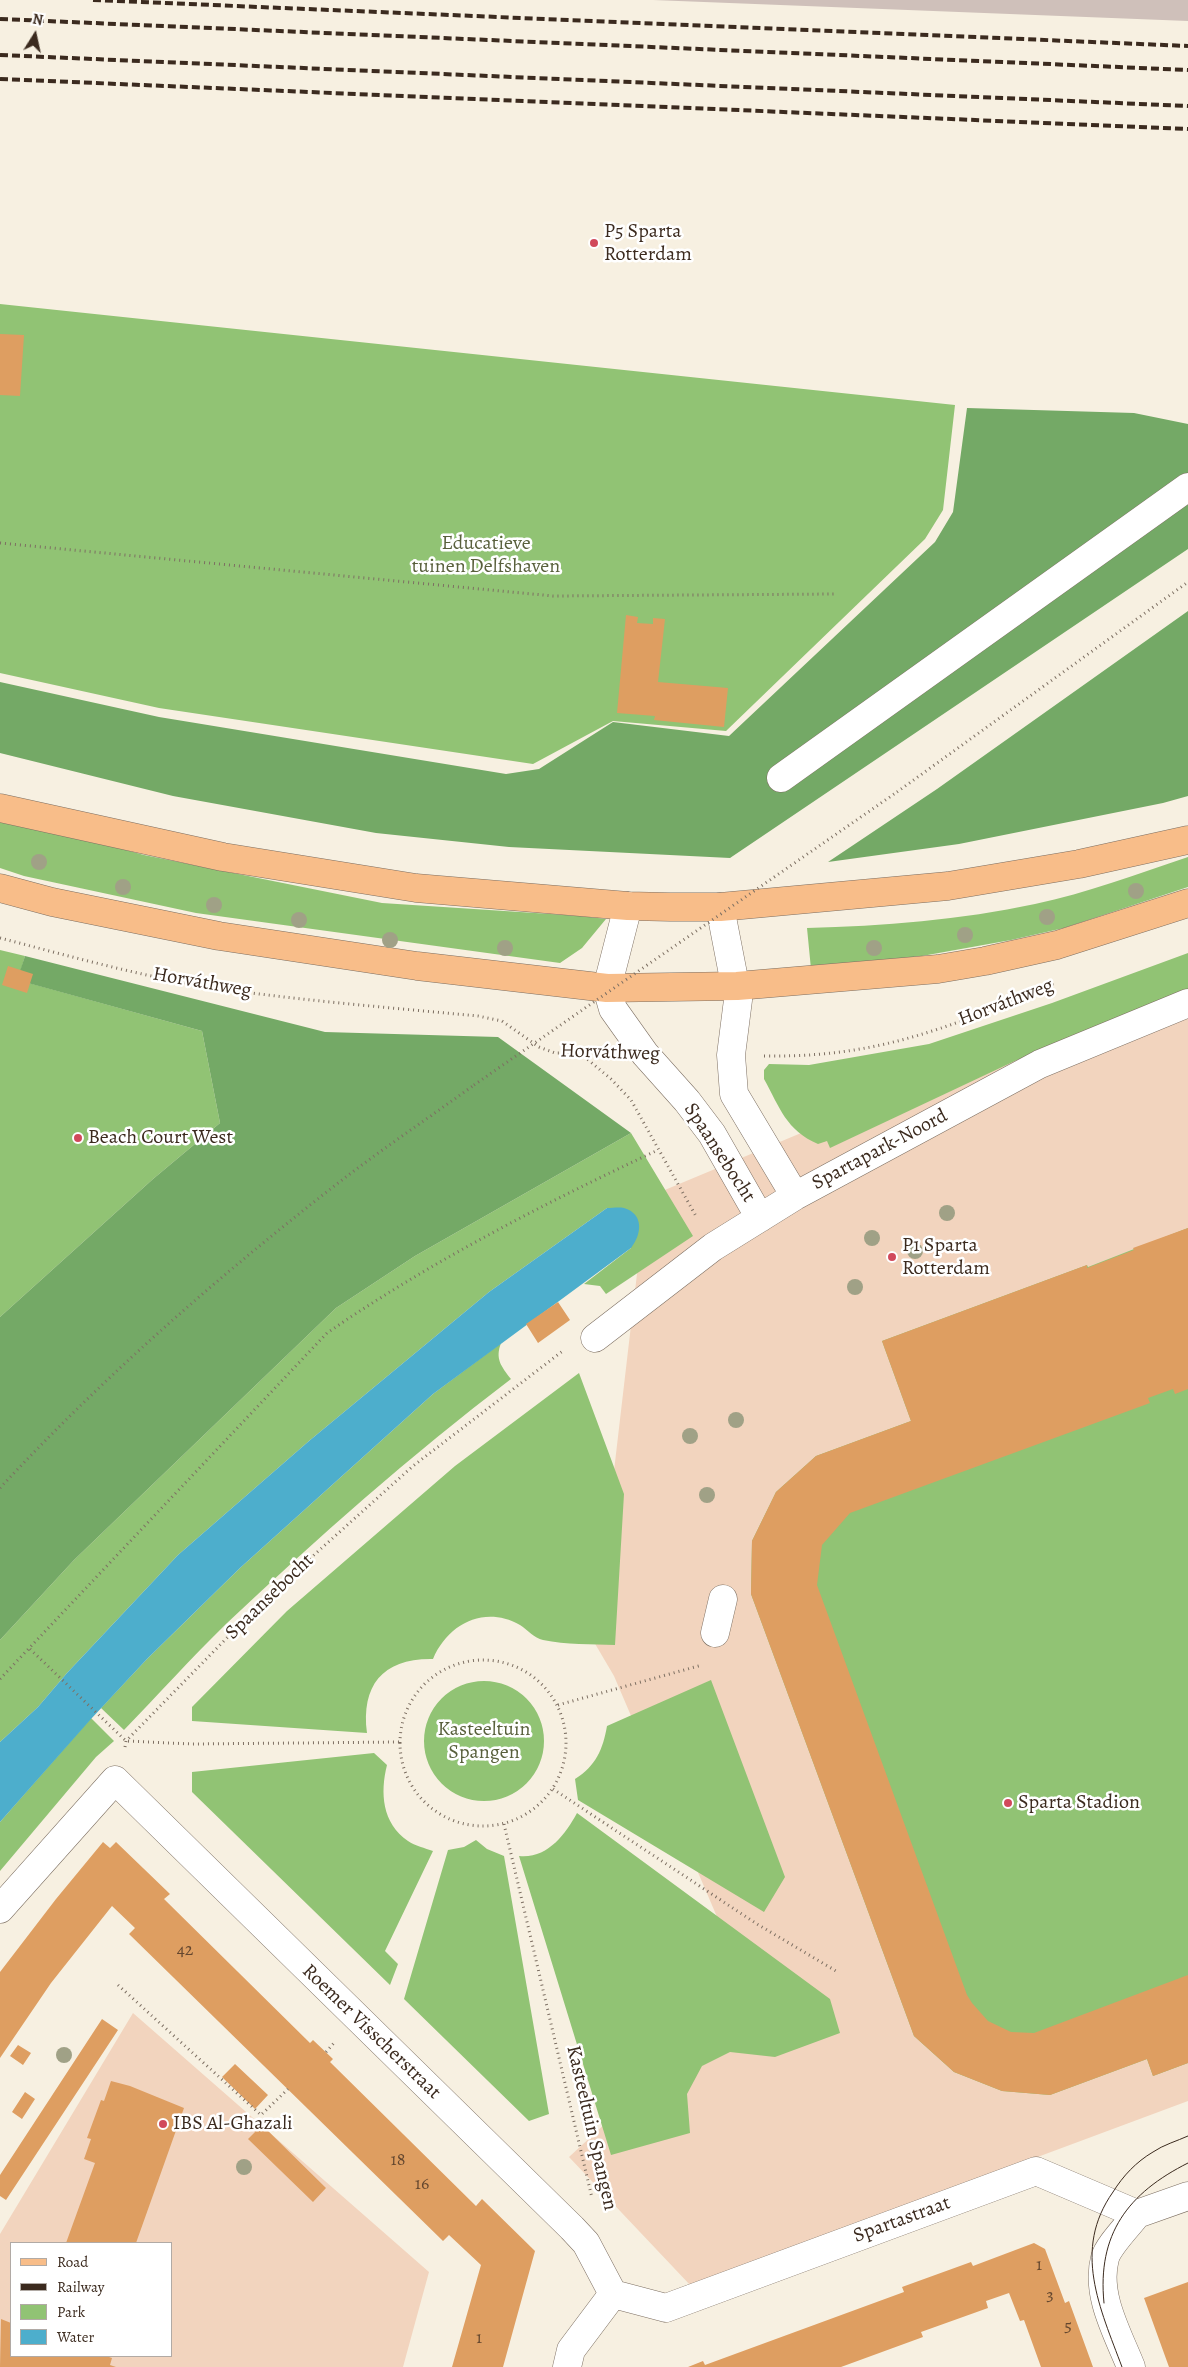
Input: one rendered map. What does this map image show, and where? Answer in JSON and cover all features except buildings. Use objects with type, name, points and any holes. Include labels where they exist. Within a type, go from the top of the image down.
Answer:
[{"type":"main road","points":[[0,808],[223,856],[416,888],[628,906],[720,907],[948,886],[1088,862],[1188,840]]},
{"type":"main road","name":"Horváthweg","points":[[0,888],[52,902],[219,936],[417,966],[608,988],[736,986],[938,969],[1057,945],[1188,903]]},
{"type":"street","points":[[782,778],[1188,487]]},
{"type":"street","points":[[608,988],[628,906]]},
{"type":"street","name":"Spaansebocht","points":[[720,907],[738,1000],[731,1055],[731,1084],[737,1104],[795,1196]]},
{"type":"street","name":"Spaansebocht","points":[[608,988],[618,1019],[645,1054],[687,1101],[712,1134],[760,1218]]},
{"type":"street","name":"Spartapark-Noord","points":[[595,1338],[713,1247],[795,1196],[1040,1064],[1188,1003]]},
{"type":"street","points":[[716,1633],[723,1599]]},
{"type":"street","points":[[0,1909],[115,1780]]},
{"type":"street","name":"Roemer Visscherstraat","points":[[115,1780],[572,2228],[586,2243],[613,2294]]},
{"type":"street","name":"Spartastraat","points":[[613,2294],[666,2308],[1036,2171],[1137,2214]]},
{"type":"street","points":[[1131,2367],[1103,2293],[1105,2257],[1137,2214],[1188,2196]]},
{"type":"street","points":[[566,2367],[571,2350],[613,2294]]},
{"type":"path","points":[[0,543],[553,596],[836,594]]},
{"type":"path","points":[[0,1488],[32,1454],[142,1349],[246,1257],[343,1179],[474,1085],[897,792],[1188,582]]},
{"type":"path","name":"Horváthweg","points":[[0,938],[108,966],[220,988],[327,1002],[478,1016],[502,1021],[539,1047],[555,1053],[645,1054]]},
{"type":"path","name":"Horváthweg","points":[[731,1055],[808,1056],[840,1054],[886,1045],[967,1019],[1059,982]]},
{"type":"path","points":[[579,1053],[611,1079],[631,1100],[713,1247]]},
{"type":"path","points":[[0,1679],[326,1333],[382,1294],[585,1184],[658,1150]]},
{"type":"path","name":"Spaansebocht","points":[[115,1780],[126,1741],[265,1599],[413,1466],[561,1352],[595,1338]]},
{"type":"path","points":[[30,1649],[126,1741],[192,1744],[400,1742]]},
{"type":"path","points":[[492,1660],[518,1668],[541,1683],[558,1705],[565,1726],[566,1748],[562,1769],[553,1789],[539,1805],[523,1816],[504,1824],[479,1826],[454,1821],[432,1808],[415,1790],[403,1767],[400,1742],[405,1715],[418,1691],[439,1672],[464,1662],[492,1660]]},
{"type":"path","points":[[558,1705],[705,1664]]},
{"type":"path","points":[[553,1789],[757,1924],[836,1971]]},
{"type":"path","name":"Kasteeltuin Spangen","points":[[504,1824],[592,2199]]},
{"type":"path","points":[[118,1985],[261,2115],[288,2089]]},
{"type":"shaded area","points":[[653,0],[1188,0],[1188,21]]},
{"type":"shaded area","points":[[1188,990],[1188,2101],[691,2286],[569,2157],[608,2121],[756,2008],[614,1676],[594,1642],[644,1214],[648,1197],[928,1080]]},
{"type":"shaded area","name":"IBS Al-Ghazali","points":[[133,2013],[429,2272],[403,2367],[0,2367],[0,2234]]},
{"type":"green space","name":"Educatieve tuinen Delfshaven","points":[[0,304],[955,405],[943,510],[925,539],[726,731],[613,721],[533,764],[159,708],[0,673]]},
{"type":"green space","points":[[967,408],[1134,413],[1188,424],[1188,549],[730,858],[509,847],[376,833],[173,796],[0,753],[0,682],[159,717],[506,774],[539,769],[613,722],[729,736],[935,542],[953,512]]},
{"type":"green space","points":[[1188,611],[1188,796],[1163,803],[959,844],[828,862],[937,789]]},
{"type":"green space","points":[[0,817],[144,855],[382,903],[606,919],[582,948],[560,963],[196,913],[24,876],[0,868]]},
{"type":"green space","points":[[1188,857],[1188,887],[1064,928],[1011,940],[922,956],[811,969],[807,928],[922,921],[1007,910],[1112,883]]},
{"type":"green space","name":"Beach Court West","points":[[0,950],[25,956],[18,980],[202,1031],[220,1123],[153,1179],[0,1317]]},
{"type":"green space","points":[[1188,953],[1188,1002],[1017,1060],[830,1148],[827,1141],[818,1144],[798,1132],[791,1125],[764,1079],[764,1070],[769,1064],[809,1065],[929,1044],[1052,1003]]},
{"type":"green space","points":[[25,956],[325,1032],[498,1037],[631,1133],[415,1256],[336,1308],[74,1560],[0,1640],[0,1317],[153,1179],[220,1123],[202,1031],[17,980]]},
{"type":"green space","points":[[631,1133],[693,1236],[606,1294],[600,1286],[584,1284],[631,1248],[607,1208],[489,1292],[309,1441],[178,1555],[67,1673],[38,1707],[0,1742],[0,1640],[74,1560],[336,1308],[415,1256]]},
{"type":"green space","name":"Sparta Stadion","points":[[1188,1228],[1188,2063],[1153,2076],[1147,2059],[1050,2095],[1002,2091],[954,2072],[914,2036],[751,1594],[752,1541],[776,1492],[816,1456],[911,1421],[882,1341],[1087,1265],[1088,1267]]},
{"type":"green space","points":[[501,1343],[499,1349],[500,1362],[511,1379],[401,1467],[295,1560],[226,1624],[124,1730],[101,1708],[147,1659],[240,1568],[433,1394]]},
{"type":"green space","name":"Kasteeltuin Spangen","points":[[579,1373],[624,1494],[615,1645],[552,1642],[534,1636],[520,1625],[507,1619],[481,1618],[469,1621],[448,1636],[433,1659],[401,1663],[389,1669],[379,1678],[372,1688],[368,1701],[366,1716],[367,1733],[192,1721],[192,1707],[287,1611],[455,1466]]},
{"type":"green space","name":"Kasteeltuin Spangen","points":[[711,1680],[785,1877],[764,1912],[578,1800],[575,1779],[593,1763],[601,1749],[607,1726]]},
{"type":"green space","name":"Kasteeltuin Spangen","points":[[484,1681],[507,1686],[517,1691],[526,1699],[534,1708],[539,1718],[544,1741],[539,1764],[534,1774],[526,1783],[517,1791],[507,1796],[484,1801],[461,1796],[451,1791],[442,1783],[434,1774],[429,1764],[424,1741],[429,1718],[434,1708],[442,1699],[451,1691],[461,1686]]},
{"type":"green space","points":[[91,1718],[114,1741],[96,1757],[0,1871],[0,1822]]},
{"type":"green space","name":"Kasteeltuin Spangen","points":[[374,1753],[387,1765],[384,1786],[385,1807],[393,1825],[399,1834],[408,1841],[433,1851],[385,1951],[398,1964],[390,1985],[192,1792],[192,1772]]},
{"type":"green space","points":[[577,1813],[830,1999],[840,2033],[775,2057],[730,2052],[702,2066],[687,2094],[690,2133],[611,2155],[519,1856],[538,1854],[546,1850],[561,1837]]},
{"type":"green space","points":[[476,1840],[487,1849],[504,1856],[549,2114],[529,2121],[404,1999],[448,1850],[464,1847]]},
{"type":"water","points":[[607,1208],[624,1208],[635,1215],[638,1220],[639,1231],[631,1248],[433,1394],[240,1568],[147,1659],[0,1822],[0,1742],[38,1707],[67,1673],[178,1555],[309,1441],[489,1292]]},
{"type":"tram line","points":[[1122,2367],[1106,2323],[1094,2279],[1092,2257],[1094,2236],[1101,2214],[1113,2192],[1130,2170],[1157,2150],[1188,2136]]},
{"type":"tram line","points":[[1104,2303],[1103,2278],[1106,2256],[1112,2236],[1121,2218],[1133,2202],[1149,2188],[1188,2163]]},
{"type":"railway","points":[[93,0],[1188,46]]},
{"type":"railway","points":[[0,19],[1188,70]]},
{"type":"railway","points":[[0,55],[1188,106]]},
{"type":"railway","points":[[0,79],[1188,129]]},
{"type":"place","name":"P5 Sparta Rotterdam","points":[[594,243]]},
{"type":"place","name":"Beach Court West","points":[[78,1138]]},
{"type":"place","name":"P1 Sparta Rotterdam","points":[[892,1257]]},
{"type":"place","name":"Sparta Stadion","points":[[1008,1803]]},
{"type":"place","name":"IBS Al-Ghazali","points":[[163,2124]]}]
